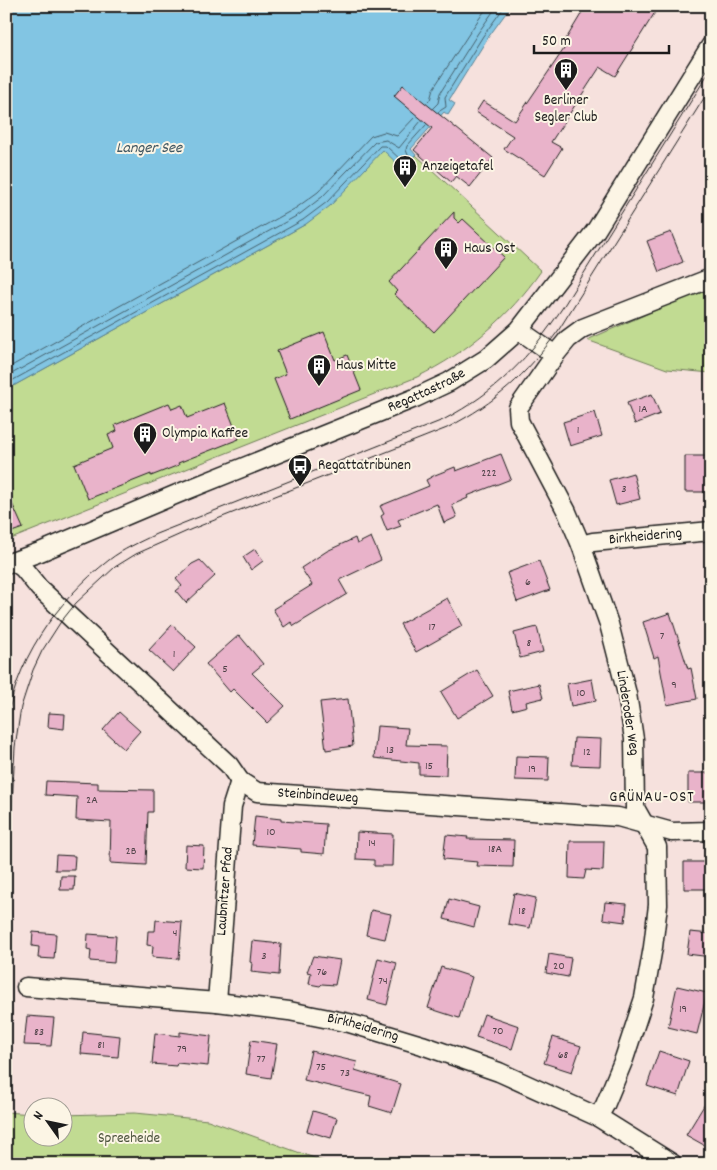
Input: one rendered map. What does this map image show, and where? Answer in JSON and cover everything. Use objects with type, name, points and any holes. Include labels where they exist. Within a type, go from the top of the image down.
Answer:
[{"type":"street","name":"Regattastraße","points":[[10,563],[449,382],[486,359],[519,330],[596,230],[711,45]]},
{"type":"street","name":"Linderoder Weg","points":[[598,1117],[605,1105],[635,1030],[644,998],[654,947],[658,905],[657,847],[635,808],[634,739],[627,694],[610,624],[581,545],[519,421],[518,408],[568,339],[583,328],[711,278]]},
{"type":"street","points":[[519,330],[555,355]]},
{"type":"street","name":"Birkheidering","points":[[581,545],[674,533],[711,531]]},
{"type":"street","name":"Steinbindeweg","points":[[10,563],[23,568],[39,588],[229,765],[240,781],[257,792],[618,817],[672,832],[711,831]]},
{"type":"street","name":"Laubnitzer Pfad","points":[[217,1002],[232,806],[240,781]]},
{"type":"street","name":"Birkheidering","points":[[26,987],[217,1002],[289,1011],[339,1022],[415,1043],[499,1072],[598,1117],[673,1164]]},
{"type":"green space","points":[[383,150],[408,165],[416,155],[541,271],[529,288],[501,318],[470,345],[417,377],[6,541],[6,390],[306,224]]},
{"type":"green space","points":[[711,286],[711,373],[667,369],[587,340]]},
{"type":"green space","name":"Spreeheide","points":[[6,1112],[22,1113],[22,1148],[72,1148],[72,1115],[135,1113],[208,1120],[331,1164],[6,1164]]},
{"type":"water","name":"Langer See","points":[[6,6],[511,6],[487,39],[449,100],[455,104],[448,115],[444,112],[411,149],[416,155],[404,170],[383,150],[330,206],[306,224],[6,390]]},
{"type":"building","points":[[586,6],[659,6],[615,76],[600,67],[551,142],[562,148],[545,175],[504,149],[513,136],[476,112],[483,101],[515,121],[566,46],[563,44]]},
{"type":"building","points":[[403,85],[493,158],[470,187],[456,176],[451,182],[414,150],[432,128],[394,96]]},
{"type":"building","name":"Haus Ost","points":[[454,212],[454,218],[459,223],[463,219],[504,257],[434,332],[394,294],[397,291],[389,282]]},
{"type":"building","points":[[671,232],[683,262],[659,272],[647,241]]},
{"type":"building","name":"Haus Mitte","points":[[324,332],[335,360],[347,355],[361,390],[290,419],[274,379],[286,374],[277,351]]},
{"type":"building","points":[[652,394],[660,414],[635,424],[627,403]]},
{"type":"building","name":"Olympia Kaffee","points":[[169,403],[172,409],[182,405],[187,418],[225,403],[239,439],[178,463],[179,465],[88,499],[74,464],[113,448],[108,435],[117,431],[115,425]]},
{"type":"building","points":[[595,412],[602,436],[570,446],[563,422]]},
{"type":"building","points":[[501,454],[511,479],[467,496],[468,498],[452,505],[457,517],[444,523],[437,504],[398,520],[401,526],[387,531],[381,516],[384,514],[380,506],[429,486],[426,480],[435,475],[455,467],[456,471]]},
{"type":"building","points":[[685,456],[711,456],[711,492],[685,492]]},
{"type":"building","points":[[633,473],[640,499],[616,505],[609,480]]},
{"type":"building","points":[[6,490],[23,528],[6,534]]},
{"type":"building","points":[[371,537],[381,560],[339,580],[347,594],[294,626],[291,622],[284,627],[273,609],[312,585],[301,568],[327,551],[355,538],[357,544]]},
{"type":"building","points":[[255,549],[263,561],[251,570],[243,557]]},
{"type":"building","points":[[200,560],[215,576],[186,603],[176,591],[182,586],[176,579],[192,564]]},
{"type":"building","points":[[539,561],[550,590],[517,602],[507,573]]},
{"type":"building","points":[[447,598],[462,626],[416,652],[400,624]]},
{"type":"building","points":[[670,613],[688,669],[691,668],[697,699],[667,705],[658,656],[654,658],[643,622]]},
{"type":"building","points":[[172,625],[196,647],[173,672],[149,650]]},
{"type":"building","points":[[537,627],[543,652],[520,658],[514,633]]},
{"type":"building","points":[[239,635],[263,664],[252,673],[285,706],[267,723],[233,689],[230,692],[206,664]]},
{"type":"building","points":[[477,670],[493,696],[457,718],[441,692]]},
{"type":"building","points":[[592,679],[596,701],[571,706],[567,684]]},
{"type":"building","points":[[539,684],[543,698],[526,702],[527,706],[512,710],[508,691]]},
{"type":"building","points":[[348,699],[353,746],[326,750],[320,702]]},
{"type":"building","points":[[119,712],[140,731],[124,749],[103,730]]},
{"type":"building","points":[[49,713],[65,714],[64,729],[48,727]]},
{"type":"building","points":[[377,726],[408,728],[406,745],[447,746],[446,775],[419,774],[419,763],[374,758]]},
{"type":"building","points":[[574,738],[601,739],[600,766],[572,765]]},
{"type":"building","points":[[516,756],[549,757],[548,781],[515,780]]},
{"type":"building","points":[[688,773],[711,773],[711,802],[688,802]]},
{"type":"building","points":[[46,781],[98,783],[98,789],[153,790],[153,812],[148,812],[146,865],[110,863],[111,822],[76,820],[77,797],[45,795]]},
{"type":"building","points":[[255,816],[281,819],[281,821],[326,824],[324,854],[301,852],[301,849],[252,845]]},
{"type":"building","points":[[357,832],[393,834],[392,866],[374,866],[374,860],[356,859]]},
{"type":"building","points":[[446,835],[468,837],[467,839],[514,840],[513,867],[477,866],[478,862],[443,859]]},
{"type":"building","points":[[570,841],[604,841],[603,871],[586,870],[584,879],[569,878]]},
{"type":"building","points":[[186,845],[204,846],[203,868],[185,867]]},
{"type":"building","points":[[56,855],[75,856],[74,870],[55,870]]},
{"type":"building","points":[[684,862],[711,862],[711,889],[684,889]]},
{"type":"building","points":[[61,876],[75,876],[74,890],[60,890]]},
{"type":"building","points":[[514,893],[536,898],[530,928],[508,924]]},
{"type":"building","points":[[449,899],[479,907],[474,927],[444,919]]},
{"type":"building","points":[[605,902],[627,904],[625,922],[603,919]]},
{"type":"building","points":[[371,910],[391,914],[385,939],[366,935]]},
{"type":"building","points":[[156,920],[182,922],[179,959],[152,957],[153,946],[147,945],[148,931],[155,931]]},
{"type":"building","points":[[33,932],[56,934],[54,959],[38,958],[39,947],[32,946]]},
{"type":"building","points":[[690,932],[711,934],[711,957],[687,954]]},
{"type":"building","points":[[88,934],[116,936],[114,963],[90,961],[91,950],[87,949]]},
{"type":"building","points":[[252,941],[281,944],[279,975],[251,972]]},
{"type":"building","points":[[549,954],[571,958],[568,977],[546,973]]},
{"type":"building","points":[[313,956],[340,960],[335,985],[322,984],[320,986],[309,984],[311,973],[307,972]]},
{"type":"building","points":[[378,958],[397,963],[387,1005],[368,1000]]},
{"type":"building","points":[[441,967],[472,977],[459,1018],[428,1008]]},
{"type":"building","points":[[677,986],[707,993],[697,1034],[668,1027]]},
{"type":"building","points":[[484,1014],[519,1026],[512,1049],[476,1037]]},
{"type":"building","points":[[27,1016],[54,1018],[51,1046],[24,1045]]},
{"type":"building","points":[[83,1032],[120,1036],[118,1057],[81,1054]]},
{"type":"building","points":[[180,1032],[211,1036],[208,1066],[177,1063],[176,1066],[152,1064],[155,1033],[180,1036]]},
{"type":"building","points":[[553,1037],[581,1046],[572,1072],[544,1063]]},
{"type":"building","points":[[251,1040],[277,1044],[271,1078],[246,1074]]},
{"type":"building","points":[[311,1051],[357,1062],[355,1070],[401,1084],[392,1113],[369,1106],[371,1096],[304,1080]]},
{"type":"building","points":[[659,1051],[689,1061],[678,1096],[647,1086]]},
{"type":"building","points":[[711,1094],[711,1149],[686,1135]]},
{"type":"building","points":[[313,1111],[337,1118],[331,1138],[307,1131]]},
{"type":"tram line","points":[[6,731],[10,706],[17,682],[27,658],[40,636],[71,595],[114,556],[156,534],[443,420],[463,409],[511,372],[538,342],[563,307],[711,69]]},
{"type":"tram line","points":[[6,919],[15,747],[21,707],[33,670],[42,651],[76,603],[115,567],[136,554],[192,529],[447,428],[496,398],[521,375],[558,331],[711,87]]},
{"type":"place","name":"Berliner Segler Club","points":[[566,91]]},
{"type":"place","name":"Anzeigetafel","points":[[405,188]]},
{"type":"place","name":"Haus Ost","points":[[446,270]]},
{"type":"place","name":"Haus Mitte","points":[[319,387]]},
{"type":"place","name":"Olympia Kaffee","points":[[145,455]]},
{"type":"place","name":"Regattatribünen","points":[[300,487]]},
{"type":"district","name":"GRÜNAU-OST","points":[[652,797]]}]
